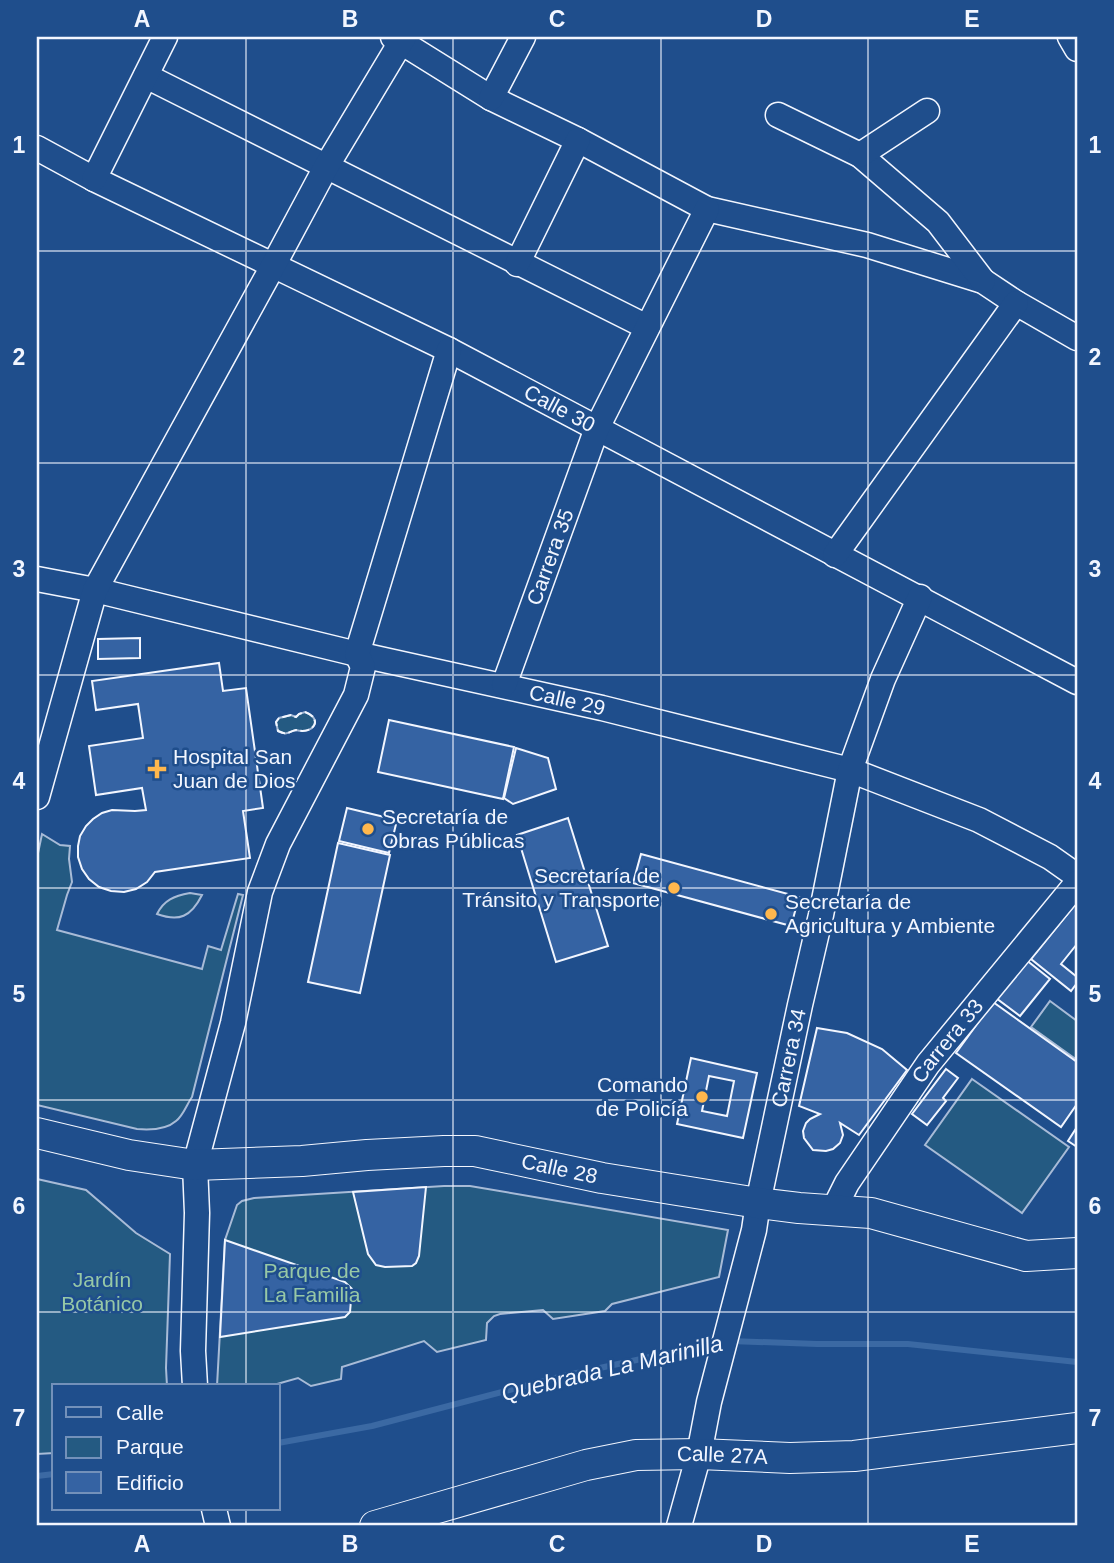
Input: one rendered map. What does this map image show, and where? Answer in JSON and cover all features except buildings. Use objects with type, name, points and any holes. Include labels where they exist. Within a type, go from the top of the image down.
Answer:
[{"type":"main road","name":"Calle 28","points":[[37,1133],[129,1155],[195,1165],[444,1151],[475,1152],[602,1178],[758,1203],[872,1213],[1026,1256],[1077,1253]]},
{"type":"main road","name":"Calle 27A","points":[[375,1526],[586,1465],[636,1455],[699,1454],[790,1458],[854,1456],[1077,1429]]},
{"type":"street","points":[[94,179],[165,37]]},
{"type":"street","points":[[491,98],[523,37]]},
{"type":"street","points":[[1070,37],[1077,49]]},
{"type":"street","points":[[37,797],[95,590],[326,167],[400,38],[491,98],[578,140],[707,209],[867,245],[983,281],[1077,338]]},
{"type":"street","points":[[146,76],[647,327]]},
{"type":"street","points":[[860,155],[927,111]]},
{"type":"street","points":[[778,115],[860,155],[939,222],[983,281]]},
{"type":"street","points":[[517,264],[578,140]]},
{"type":"street","name":"Calle 30","points":[[37,148],[94,179],[449,350],[1077,682]]},
{"type":"street","name":"Carrera 35","points":[[504,685],[597,428],[707,209]]},
{"type":"street","points":[[835,555],[1016,303]]},
{"type":"street","points":[[195,1384],[195,1165],[233,1023],[260,892],[278,844],[356,695],[363,667],[357,654],[449,350]]},
{"type":"street","name":"Calle 29","points":[[37,579],[95,590],[357,654],[504,685],[850,770],[979,820],[1050,857],[1077,876]]},
{"type":"street","name":"Carrera 34","points":[[678,1526],[699,1454],[709,1402],[754,1230],[850,770],[883,679],[920,597]]},
{"type":"street","name":"Carrera 33","points":[[834,1209],[846,1183],[928,1064],[1077,883]]},
{"type":"green space","points":[[305,712],[314,718],[314,726],[302,731],[278,731],[276,722],[279,718],[291,715],[296,717]]},
{"type":"green space","points":[[42,834],[60,845],[70,846],[72,882],[57,930],[202,969],[208,946],[221,950],[238,894],[243,895],[192,1097],[183,1113],[172,1124],[162,1128],[137,1129],[37,1105],[37,858]]},
{"type":"green space","points":[[190,893],[202,895],[189,913],[172,918],[157,914],[170,899]]},
{"type":"green space","points":[[1050,1001],[1077,1021],[1077,1060],[1031,1027]]},
{"type":"green space","points":[[972,1079],[1069,1147],[1022,1213],[925,1145]]},
{"type":"green space","name":"Jardín Botánico","points":[[37,1179],[86,1190],[136,1233],[170,1254],[167,1384],[52,1384],[52,1453],[37,1454]]},
{"type":"green space","name":"Parque de La Familia","points":[[470,1186],[728,1230],[719,1277],[612,1304],[605,1311],[553,1319],[543,1310],[500,1314],[487,1323],[486,1340],[437,1352],[424,1341],[342,1367],[341,1379],[311,1386],[298,1378],[277,1384],[217,1384],[225,1240],[237,1205],[254,1198]]},
{"type":"waterway","name":"Quebrada La Marinilla","points":[[730,1341],[908,1344],[1077,1362]]},
{"type":"waterway","name":"Quebrada La Marinilla","points":[[280,1443],[372,1426],[563,1376],[719,1342]]},
{"type":"waterway","name":"Quebrada La Marinilla","points":[[37,1476],[52,1474]]},
{"type":"fence","points":[[305,712],[314,718],[314,726],[302,731],[278,731],[276,722],[279,718],[291,715],[296,717],[305,712]]},
{"type":"place","name":"Hospital San Juan de Dios","points":[[157,769]]},
{"type":"place","name":"Secretaría de Obras Públicas","points":[[368,829]]},
{"type":"place","name":"Secretaría de Tránsito y Transporte","points":[[674,888]]},
{"type":"place","name":"Secretaría de Agricultura y Ambiente","points":[[771,914]]},
{"type":"place","name":"Comando de Policía","points":[[702,1097]]}]
